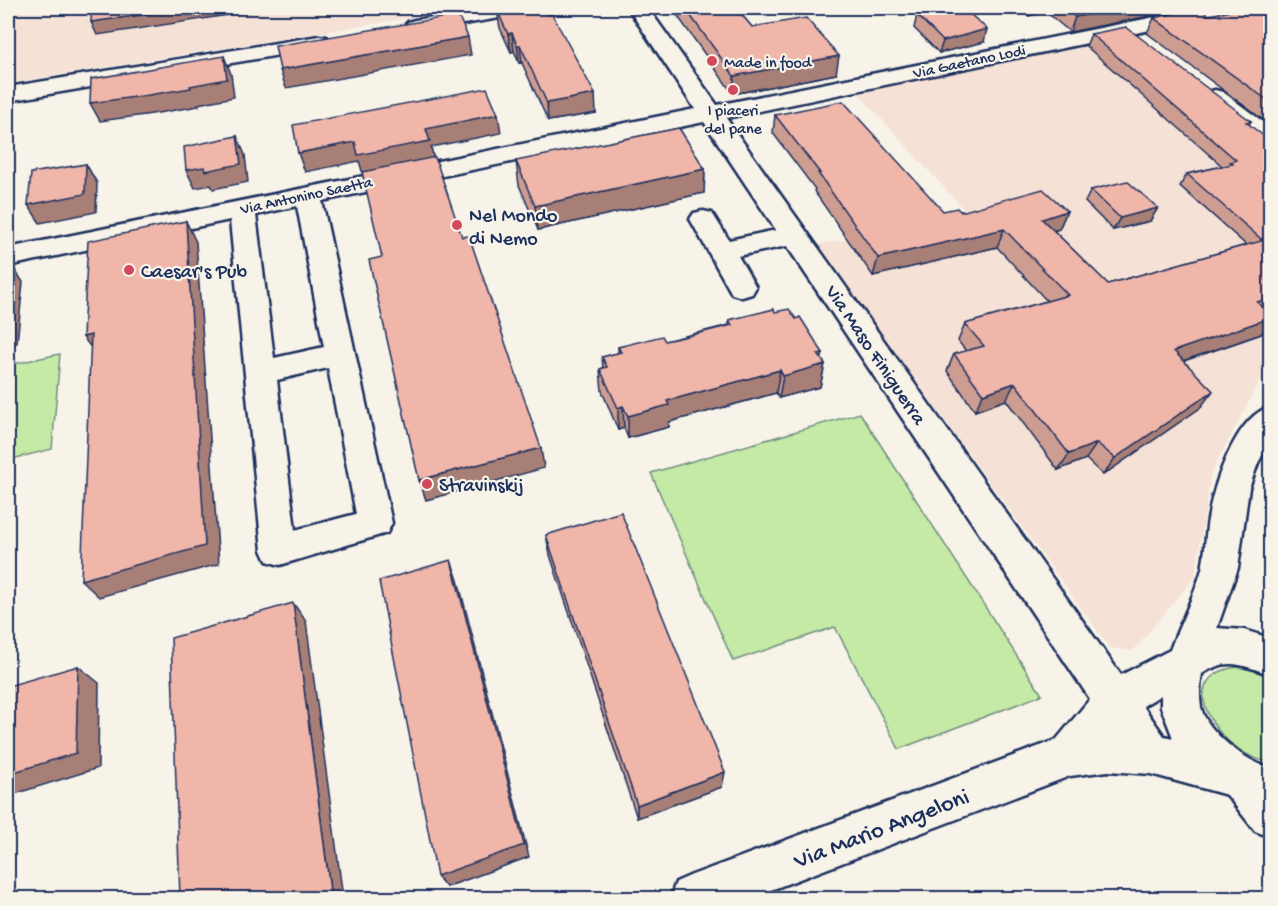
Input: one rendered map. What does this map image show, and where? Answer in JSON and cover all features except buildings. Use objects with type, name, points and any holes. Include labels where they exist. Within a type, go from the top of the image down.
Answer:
[{"type":"street","points":[[397,29],[525,8]]},
{"type":"street","name":"Via Maso Finiguerra","points":[[638,8],[1116,701]]},
{"type":"street","name":"Via Gaetano Lodi","points":[[710,113],[1228,8]]},
{"type":"street","points":[[1125,29],[1152,50]]},
{"type":"street","points":[[8,94],[342,38]]},
{"type":"street","points":[[1198,84],[1270,138]]},
{"type":"street","name":"Via Antonino Saetta","points":[[8,256],[710,113]]},
{"type":"street","points":[[242,208],[280,550],[375,523],[308,194]]},
{"type":"street","points":[[703,219],[742,287]]},
{"type":"street","points":[[720,250],[795,235]]},
{"type":"street","points":[[260,372],[341,354]]},
{"type":"street","points":[[1270,419],[1252,443],[1230,494],[1215,585],[1179,676],[1177,692],[1189,729],[1220,764],[1255,783],[1270,816]]},
{"type":"street","points":[[1070,755],[1091,725],[1116,701],[1143,683],[1186,662],[1198,652],[1214,646],[1231,645],[1270,656]]},
{"type":"street","points":[[1116,701],[1151,753]]},
{"type":"street","name":"Via Mario Angeloni","points":[[692,898],[1070,755],[1108,750],[1151,753],[1255,783]]},
{"type":"shaded area","points":[[10,8],[471,8],[8,83]]},
{"type":"shaded area","points":[[1124,33],[1270,146],[1270,373],[1259,382],[1211,473],[1195,577],[1133,651],[1110,648],[817,245],[970,216],[857,92]]},
{"type":"green space","points":[[60,354],[52,449],[8,460],[8,365]]},
{"type":"green space","points":[[860,413],[1042,695],[899,749],[835,627],[733,661],[651,473]]},
{"type":"green space","points":[[1237,667],[1253,670],[1270,678],[1270,762],[1252,757],[1235,747],[1210,717],[1204,700],[1206,686],[1216,674]]},
{"type":"place","name":"Made in food","points":[[712,61]]},
{"type":"place","name":"I piaceri del pane","points":[[733,90]]},
{"type":"place","name":"Nel Mondo di Nemo","points":[[457,225]]},
{"type":"place","name":"Caesar's Pub","points":[[129,270]]},
{"type":"place","name":"Stravinskij","points":[[427,484]]}]
